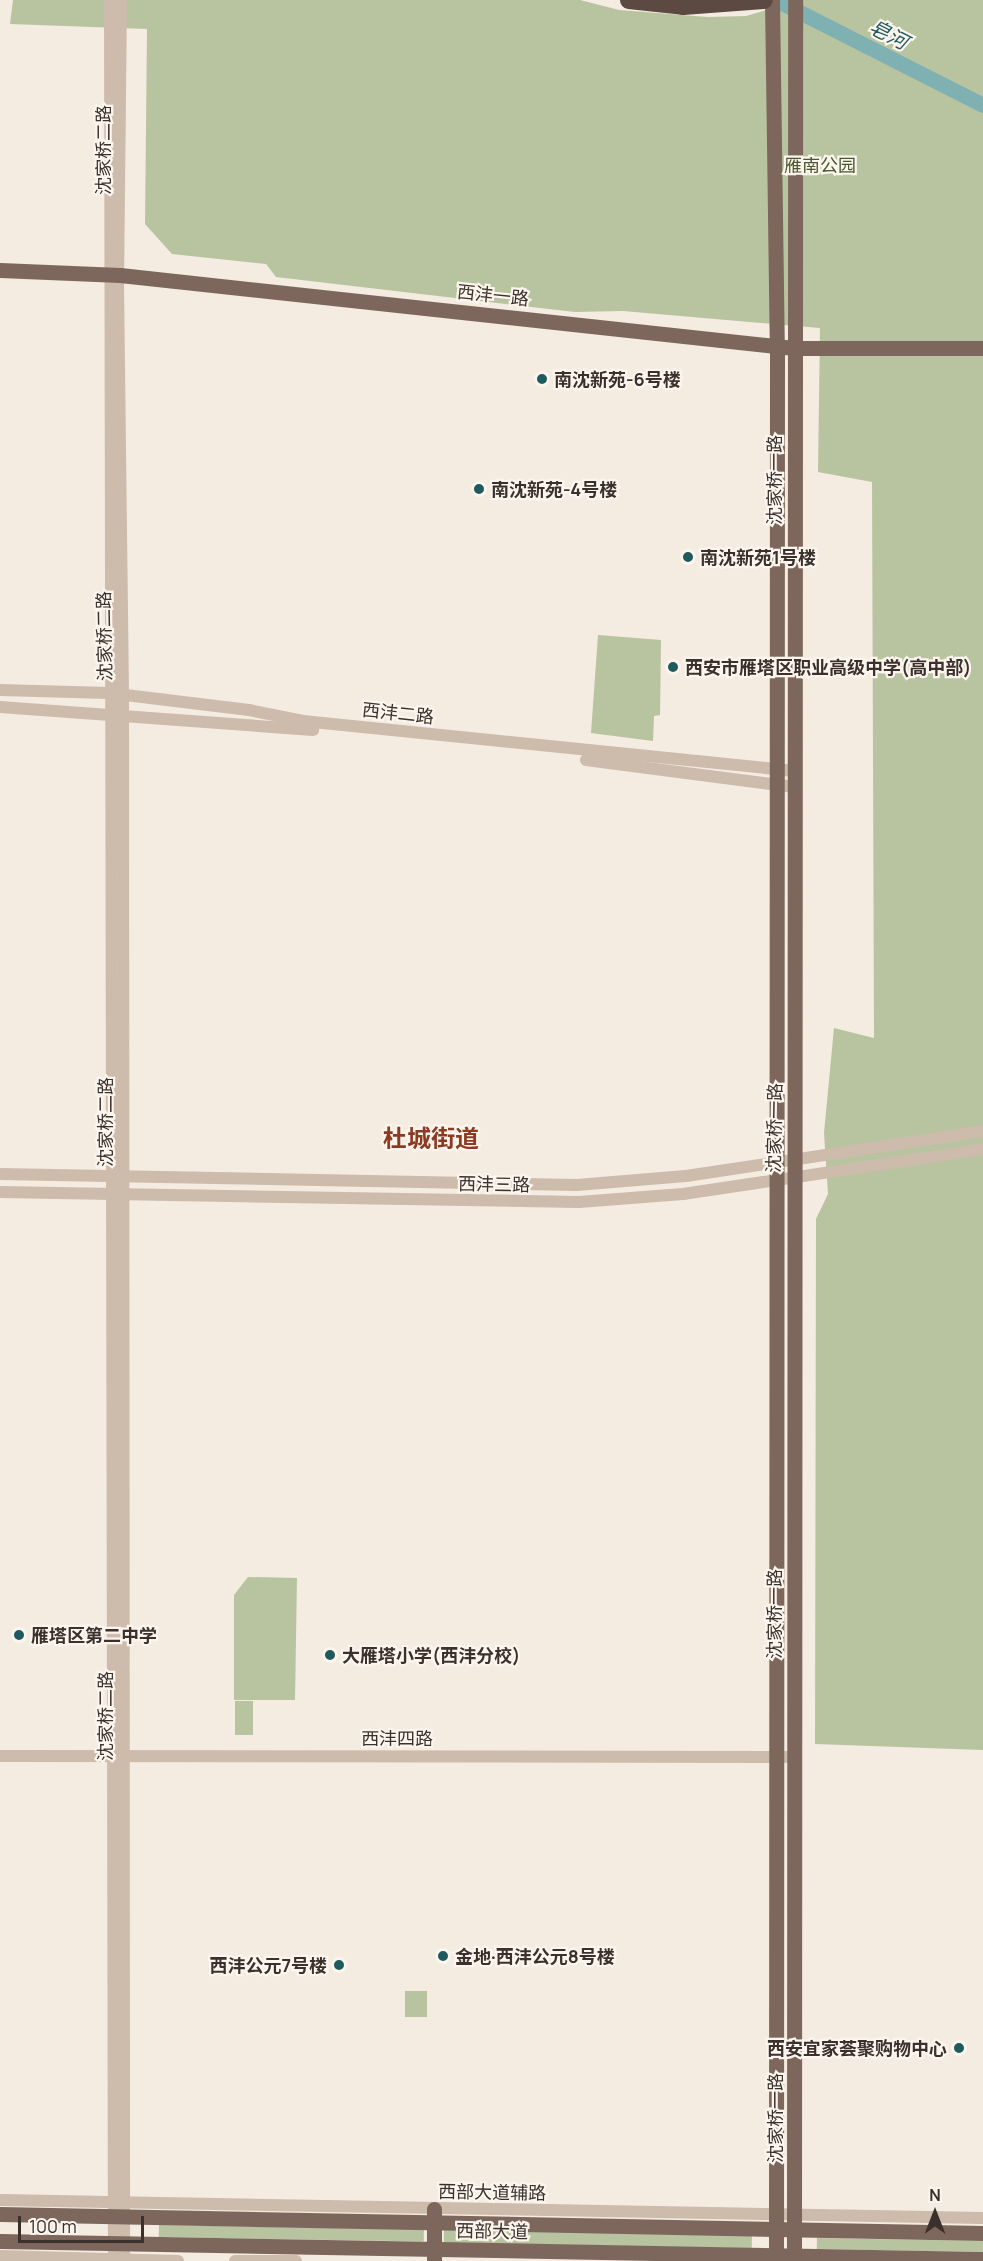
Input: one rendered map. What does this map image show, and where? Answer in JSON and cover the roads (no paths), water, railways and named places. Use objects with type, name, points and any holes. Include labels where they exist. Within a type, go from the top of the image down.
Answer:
[{"type":"highway","points":[[629,0],[683,6],[764,0]]},
{"type":"main road","name":"沈家桥一路","points":[[772,0],[776,351],[774,768],[776,2258]]},
{"type":"main road","name":"沈家桥一路","points":[[794,2258],[793,44],[795,0]]},
{"type":"main road","name":"西沣一路","points":[[0,270],[114,280],[794,353],[983,357]]},
{"type":"main road","name":"西沣一路","points":[[0,279],[114,280]]},
{"type":"main road","name":"西沣一路","points":[[794,353],[983,348]]},
{"type":"main road","name":"西部大道","points":[[0,2214],[117,2209],[776,2221],[983,2233]]},
{"type":"main road","points":[[434,2216],[434,2255]]},
{"type":"main road","name":"西部大道","points":[[0,2241],[119,2254],[983,2259]]},
{"type":"street","name":"沈家桥二路","points":[[110,0],[123,695],[115,713],[110,1177],[117,1196]]},
{"type":"street","name":"沈家桥二路","points":[[119,2254],[117,2209],[117,1196],[123,1178],[115,713],[109,693],[114,280],[121,0]]},
{"type":"street","name":"西沣二路","points":[[0,690],[109,693],[249,710],[303,721],[794,771]]},
{"type":"street","name":"西沣二路","points":[[0,707],[115,713],[313,730],[794,787]]},
{"type":"street","name":"西沣三路","points":[[0,1174],[577,1185],[686,1176],[983,1131]]},
{"type":"street","name":"西沣三路","points":[[0,1192],[117,1196],[579,1202],[683,1194],[793,1175],[983,1149]]},
{"type":"street","name":"西沣四路","points":[[0,1756],[793,1757]]},
{"type":"street","points":[[0,2200],[117,2209]]},
{"type":"street","points":[[795,2222],[983,2218]]},
{"type":"street","points":[[0,2256],[119,2254],[178,2261]]},
{"type":"street","points":[[235,2261],[296,2261]]},
{"type":"waterway","name":"皂河","points":[[776,0],[983,105]]},
{"type":"place","name":"南沈新苑-6号楼","points":[[542,379]]},
{"type":"place","name":"南沈新苑-4号楼","points":[[479,489]]},
{"type":"place","name":"南沈新苑1号楼","points":[[688,557]]},
{"type":"place","name":"西安市雁塔区职业高级中学(高中部)","points":[[673,667]]},
{"type":"place","name":"雁塔区第二中学","points":[[19,1635]]},
{"type":"place","name":"大雁塔小学(西沣分校)","points":[[330,1655]]},
{"type":"place","name":"金地·西沣公元8号楼","points":[[443,1956]]},
{"type":"place","name":"西沣公元7号楼","points":[[339,1965]]},
{"type":"place","name":"西安宜家荟聚购物中心","points":[[959,2048]]},
{"type":"district","name":"杜城街道","points":[[431,1138]]},
{"type":"park label","name":"雁南公园","points":[[820,165]]}]
